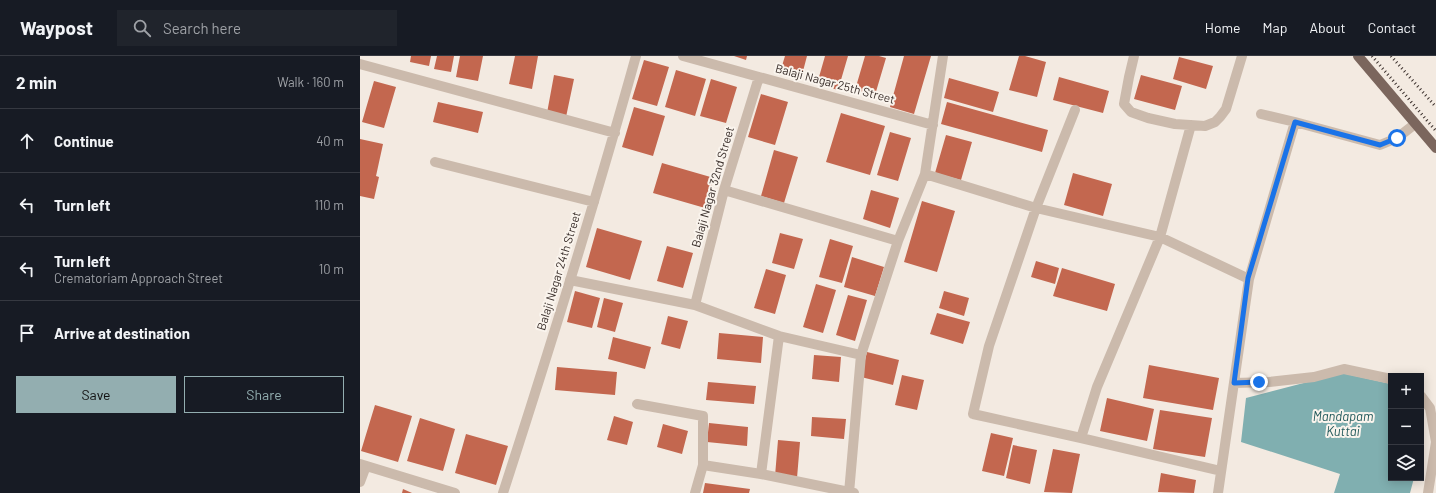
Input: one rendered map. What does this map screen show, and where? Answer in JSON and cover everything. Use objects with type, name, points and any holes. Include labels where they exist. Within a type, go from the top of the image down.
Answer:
[{"type":"main road","points":[[1358,56],[1436,148]]},
{"type":"street","name":"Balaji Nagar 24th Street","points":[[504,493],[542,374],[615,133],[636,56]]},
{"type":"street","name":"Balaji Nagar 25th Street","points":[[683,56],[933,125]]},
{"type":"street","points":[[703,465],[761,474],[851,493],[862,355],[898,241],[925,174],[944,56]]},
{"type":"street","points":[[1134,56],[1124,104],[1131,112],[1148,118],[1168,122],[1205,126],[1214,122],[1226,109],[1242,56]]},
{"type":"street","points":[[360,64],[615,133]]},
{"type":"street","name":"Balaji Nagar 32nd Street","points":[[695,305],[724,190],[759,77]]},
{"type":"street","points":[[1075,110],[1036,208],[989,346],[972,414],[1221,471]]},
{"type":"street","points":[[1261,114],[1380,145],[1397,138],[1415,124]]},
{"type":"street","points":[[1218,493],[1248,278],[1295,122]]},
{"type":"street","points":[[1081,438],[1097,387],[1160,237],[1192,125]]},
{"type":"street","points":[[435,162],[594,202]]},
{"type":"street","points":[[925,174],[1036,208],[1160,237],[1248,278]]},
{"type":"street","points":[[724,190],[898,241]]},
{"type":"street","points":[[570,280],[695,305],[779,336],[862,355]]},
{"type":"street","points":[[761,474],[779,336]]},
{"type":"street","points":[[1234,383],[1269,382],[1314,377],[1344,369],[1388,377]]},
{"type":"street","points":[[1424,400],[1430,408],[1436,442],[1428,493]]},
{"type":"street","points":[[638,404],[703,416],[703,465],[695,493]]},
{"type":"street","points":[[360,482],[363,465],[455,493]]},
{"type":"water","name":"Mandapam Kuttai","points":[[1342,373],[1388,383],[1388,481],[1413,481],[1410,493],[1334,493],[1340,474],[1241,442],[1246,398]]},
{"type":"building","points":[[411,56],[431,56],[429,66],[410,62]]},
{"type":"building","points":[[437,56],[454,56],[451,72],[434,69]]},
{"type":"building","points":[[460,56],[483,56],[478,81],[456,77]]},
{"type":"building","points":[[515,56],[538,56],[532,89],[509,84]]},
{"type":"building","points":[[734,56],[747,56],[746,60]]},
{"type":"building","points":[[785,56],[807,56],[802,75],[781,69]]},
{"type":"building","points":[[825,56],[848,56],[838,90],[817,84]]},
{"type":"building","points":[[865,56],[879,56],[886,58],[875,95],[855,90]]},
{"type":"building","points":[[904,56],[931,56],[914,114],[890,107]]},
{"type":"building","points":[[1019,56],[1025,56],[1046,62],[1037,97],[1009,90]]},
{"type":"building","points":[[1179,57],[1213,66],[1206,89],[1173,79]]},
{"type":"building","points":[[644,60],[669,67],[657,106],[632,99]]},
{"type":"building","points":[[676,70],[706,79],[695,116],[665,107]]},
{"type":"building","points":[[554,75],[574,79],[566,117],[547,113]]},
{"type":"building","points":[[1141,75],[1182,86],[1175,110],[1134,99]]},
{"type":"building","points":[[1059,77],[1109,91],[1103,113],[1053,100]]},
{"type":"building","points":[[949,78],[999,92],[993,112],[944,98]]},
{"type":"building","points":[[711,79],[737,87],[726,123],[700,116]]},
{"type":"building","points":[[374,81],[396,87],[384,128],[362,122]]},
{"type":"building","points":[[761,94],[788,102],[775,145],[748,137]]},
{"type":"building","points":[[438,102],[483,112],[478,133],[433,122]]},
{"type":"building","points":[[947,102],[1048,130],[1042,152],[941,124]]},
{"type":"building","points":[[634,107],[665,116],[653,156],[622,147]]},
{"type":"building","points":[[841,113],[885,126],[870,175],[826,162]]},
{"type":"building","points":[[890,132],[911,138],[898,181],[877,175]]},
{"type":"building","points":[[946,135],[972,142],[961,180],[935,173]]},
{"type":"building","points":[[360,139],[383,144],[376,176],[379,177],[374,199],[360,196]]},
{"type":"building","points":[[774,150],[798,157],[784,203],[761,196]]},
{"type":"building","points":[[662,163],[714,178],[705,208],[653,193]]},
{"type":"building","points":[[1073,173],[1112,184],[1103,216],[1064,205]]},
{"type":"building","points":[[871,190],[899,198],[890,228],[863,219]]},
{"type":"building","points":[[922,201],[955,211],[937,272],[904,262]]},
{"type":"building","points":[[597,228],[642,241],[630,280],[586,267]]},
{"type":"building","points":[[780,233],[803,239],[794,269],[772,263]]},
{"type":"building","points":[[830,239],[853,246],[842,283],[819,277]]},
{"type":"building","points":[[667,246],[693,253],[683,288],[657,281]]},
{"type":"building","points":[[852,257],[884,267],[875,296],[844,287]]},
{"type":"building","points":[[1036,261],[1059,268],[1055,284],[1031,277]]},
{"type":"building","points":[[1062,268],[1115,284],[1107,311],[1053,296]]},
{"type":"building","points":[[766,269],[786,275],[775,314],[754,308]]},
{"type":"building","points":[[816,284],[836,290],[823,333],[803,327]]},
{"type":"building","points":[[575,291],[600,298],[592,328],[567,322]]},
{"type":"building","points":[[944,291],[969,298],[964,316],[939,308]]},
{"type":"building","points":[[848,295],[867,300],[855,341],[836,335]]},
{"type":"building","points":[[604,298],[623,303],[615,332],[597,327]]},
{"type":"building","points":[[937,313],[970,322],[963,344],[930,334]]},
{"type":"building","points":[[668,316],[688,321],[680,349],[661,344]]},
{"type":"building","points":[[719,333],[763,337],[761,363],[717,359]]},
{"type":"building","points":[[613,337],[651,347],[645,369],[608,359]]},
{"type":"building","points":[[867,352],[899,360],[893,385],[861,377]]},
{"type":"building","points":[[814,355],[841,357],[839,382],[812,379]]},
{"type":"building","points":[[1149,365],[1219,378],[1213,410],[1143,398]]},
{"type":"building","points":[[557,367],[617,372],[615,395],[555,390]]},
{"type":"building","points":[[902,375],[924,380],[917,410],[895,405]]},
{"type":"building","points":[[708,382],[756,386],[754,404],[706,400]]},
{"type":"building","points":[[1107,398],[1154,409],[1147,441],[1100,431]]},
{"type":"building","points":[[375,405],[412,416],[398,462],[361,451]]},
{"type":"building","points":[[1160,410],[1212,418],[1205,457],[1153,449]]},
{"type":"building","points":[[614,416],[633,422],[627,445],[607,440]]},
{"type":"building","points":[[812,417],[846,419],[844,439],[811,436]]},
{"type":"building","points":[[420,418],[455,429],[443,471],[407,461]]},
{"type":"building","points":[[709,423],[748,427],[747,446],[707,442]]},
{"type":"building","points":[[663,424],[688,431],[682,454],[657,447]]},
{"type":"building","points":[[991,433],[1013,438],[1004,476],[982,471]]},
{"type":"building","points":[[466,434],[508,446],[496,485],[455,473]]},
{"type":"building","points":[[778,440],[800,442],[797,478],[775,476]]},
{"type":"building","points":[[1013,445],[1037,450],[1030,484],[1006,478]]},
{"type":"building","points":[[1053,449],[1080,454],[1072,493],[1044,492]]},
{"type":"building","points":[[1161,473],[1196,480],[1194,493],[1158,492]]},
{"type":"building","points":[[705,483],[750,489],[749,493],[703,493]]},
{"type":"building","points":[[403,489],[412,493],[402,493]]},
{"type":"railway","points":[[1372,56],[1436,131]]},
{"type":"railway","points":[[1391,56],[1436,107]]},
{"type":"route","points":[[1259,382],[1234,383],[1248,278],[1295,122],[1380,145],[1397,138]]}]
